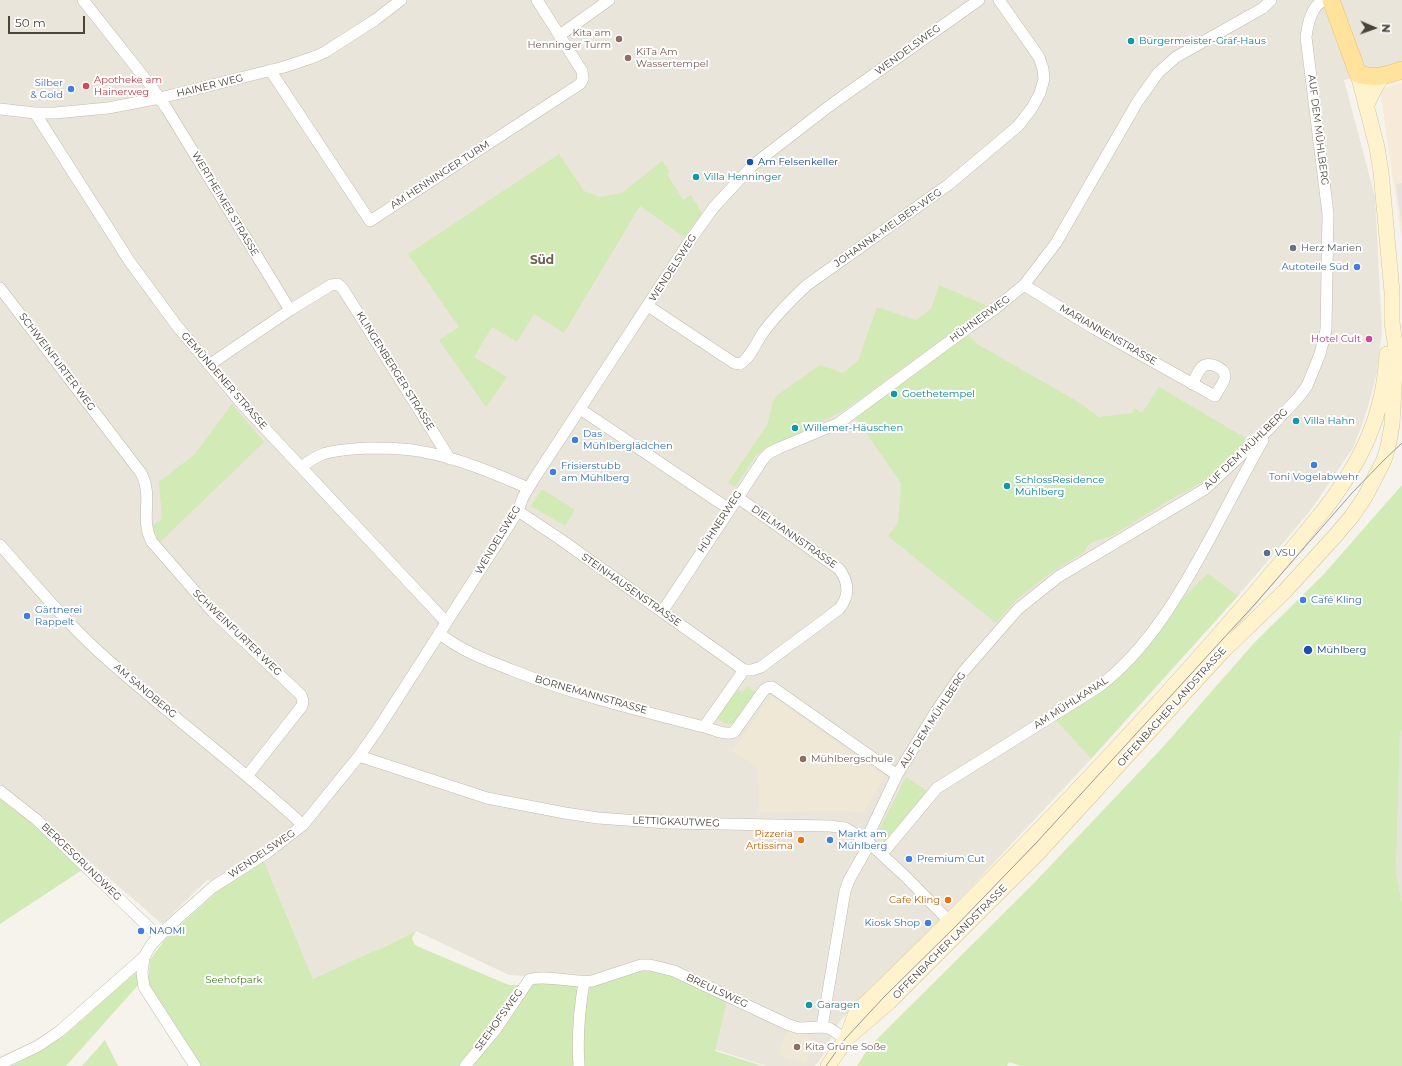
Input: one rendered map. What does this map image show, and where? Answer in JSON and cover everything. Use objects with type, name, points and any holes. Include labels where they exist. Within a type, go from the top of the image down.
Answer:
[{"type":"main road","name":"OFFENBACHER LANDSTRASSE","points":[[828,1066],[846,1040],[889,1002],[955,927],[1039,852],[1222,652],[1285,591],[1352,516],[1365,497],[1384,460],[1397,428],[1399,384],[1392,322],[1392,292],[1381,172],[1358,74],[1331,0]]},
{"type":"main road","points":[[1358,74],[1371,77],[1383,76],[1402,70]]},
{"type":"main road","points":[[1366,106],[1377,84],[1383,76]]},
{"type":"main road","name":"OFFENBACHER LANDSTRASSE","points":[[955,927],[973,899],[1191,666],[1253,595],[1336,494],[1355,466],[1370,434],[1383,388],[1392,322]]},
{"type":"main road","points":[[1361,453],[1397,428]]},
{"type":"main road","points":[[1253,595],[1255,604],[1261,608],[1266,608]]},
{"type":"street","name":"WERTHEIMER STRASSE","points":[[83,0],[160,98],[290,310]]},
{"type":"street","name":"HAINER WEG","points":[[0,109],[35,113],[55,113],[108,108],[160,98],[298,63],[325,52],[375,20],[401,0]]},
{"type":"street","name":"AM HENNINGER TURM","points":[[270,70],[370,221],[580,84],[583,79],[582,71],[537,0]]},
{"type":"street","points":[[560,35],[609,0]]},
{"type":"street","name":"WENDELSWEG","points":[[0,1064],[38,1046],[60,1031],[144,957],[151,945],[213,887],[268,852],[303,825],[359,756],[378,729],[518,511],[528,488],[703,222],[724,196],[753,165],[832,104],[979,0]]},
{"type":"street","name":"JOHANNA-MELBER-WEG","points":[[648,306],[734,363],[740,364],[750,354],[763,333],[788,303],[807,285],[948,185],[1018,126],[1032,108],[1040,93],[1044,79],[1044,68],[1039,57],[999,0]]},
{"type":"street","name":"HÜHNERWEG","points":[[662,612],[737,496],[764,458],[769,453],[779,448],[839,423],[969,326],[992,311],[1024,285],[1056,243],[1138,101],[1158,73],[1176,57],[1263,8],[1271,0]]},
{"type":"street","name":"AUF DEM MÜHLBERG","points":[[822,1026],[845,891],[849,880],[897,775],[935,713],[963,672],[1018,609],[1058,577],[1205,489],[1268,430],[1298,398],[1307,386],[1320,354],[1326,330],[1328,214],[1306,37],[1309,19],[1318,3],[1324,0]]},
{"type":"street","name":"GEMÜNDENER STRASSE","points":[[35,113],[130,262],[173,321],[242,404],[446,622]]},
{"type":"street","name":"KLINGENBERGER STRASSE","points":[[290,310],[331,285],[338,284],[347,295],[450,459]]},
{"type":"street","name":"MARIANNENSTRASSE","points":[[1024,285],[1093,328],[1192,384]]},
{"type":"street","name":"SCHWEINFURTER WEG","points":[[0,288],[146,481],[148,491],[146,525],[152,542],[212,610],[301,695],[303,701],[302,706],[247,776]]},
{"type":"street","points":[[209,365],[290,310]]},
{"type":"street","points":[[580,409],[729,509]]},
{"type":"street","name":"AM MÜHLKANAL","points":[[882,854],[936,788],[1097,688],[1110,679],[1124,665],[1150,635],[1179,594],[1268,430]]},
{"type":"street","points":[[301,466],[322,455],[346,449],[379,448],[410,450],[450,459],[495,474],[528,488]]},
{"type":"street","name":"DIELMANNSTRASSE","points":[[737,496],[839,569],[847,583],[848,590],[845,601],[839,609],[761,667],[752,670],[744,670]]},
{"type":"street","name":"STEINHAUSENSTRASSE","points":[[518,511],[560,539],[744,670]]},
{"type":"street","name":"AM SANDBERG","points":[[0,545],[57,609],[98,651],[303,825]]},
{"type":"street","name":"BORNEMANNSTRASSE","points":[[439,633],[451,643],[465,651],[548,684],[731,734],[734,732],[764,690],[770,687],[775,688],[897,775]]},
{"type":"street","points":[[704,727],[744,670]]},
{"type":"street","name":"LETTIGKAUTWEG","points":[[359,756],[487,798],[564,813],[640,822],[830,826],[845,828],[868,841],[955,927]]},
{"type":"street","name":"BERGESGRUNDWEG","points":[[0,791],[37,820],[159,937]]},
{"type":"street","points":[[144,957],[142,973],[144,988],[195,1066]]},
{"type":"street","name":"BREULSWEG","points":[[560,980],[584,982],[602,979],[641,965],[650,965],[674,971],[789,1026],[807,1028],[822,1026]]},
{"type":"street","name":"SEEHOFSWEG","points":[[465,1066],[496,1028],[529,980],[537,978],[560,980]]},
{"type":"street","points":[[579,1066],[578,1023],[584,982]]},
{"type":"street","points":[[822,1026],[833,1030],[846,1040]]},
{"type":"shaded area","points":[[0,0],[1402,0],[1402,61],[1378,71],[1344,80],[1375,197],[1382,331],[1377,372],[1369,403],[1353,448],[1310,511],[1238,596],[1208,573],[1139,647],[1053,717],[1091,759],[946,914],[839,1022],[822,1057],[815,1066],[766,1066],[714,1049],[674,969],[584,980],[509,975],[416,931],[313,979],[264,861],[219,890],[208,879],[162,924],[0,784]]},
{"type":"shaded area","points":[[1402,83],[1402,241],[1380,89]]},
{"type":"shaded area","points":[[1402,183],[1402,226],[1396,185]]},
{"type":"shaded area","name":"Mühlbergschule","points":[[771,696],[885,777],[863,812],[759,812],[758,767],[732,751]]},
{"type":"shaded area","points":[[1402,730],[1402,902],[1396,873],[1400,734]]},
{"type":"shaded area","name":"Kita Grüne Soße","points":[[788,1029],[816,1040],[806,1064],[778,1055]]},
{"type":"green space","points":[[559,154],[584,191],[600,197],[622,193],[662,161],[670,172],[667,174],[683,200],[691,195],[702,213],[684,237],[640,206],[564,333],[534,314],[517,342],[492,327],[474,357],[507,377],[486,407],[439,340],[459,327],[408,254]]},
{"type":"green space","points":[[939,285],[988,306],[845,410],[757,454],[735,487],[728,483],[767,425],[776,396],[820,365],[843,373],[858,361],[877,307],[916,320],[931,309]]},
{"type":"green space","points":[[968,335],[977,344],[1080,403],[1099,417],[1132,413],[1134,408],[1142,413],[1159,387],[1249,440],[1204,481],[1166,502],[1111,536],[1090,543],[1083,553],[1049,574],[1016,600],[996,623],[888,536],[898,523],[901,483],[855,417]]},
{"type":"green space","points":[[232,404],[264,442],[159,543],[152,526],[162,519],[159,482],[195,454]]},
{"type":"green space","points":[[1402,485],[1402,730],[1400,734],[1396,873],[1402,902],[1402,1066],[1021,1066],[1009,1062],[1007,1066],[857,1066],[869,1047],[1034,883],[1163,747],[1254,643],[1323,575]]},
{"type":"green space","points":[[542,489],[575,510],[565,526],[531,506]]},
{"type":"green space","points":[[1208,573],[1238,596],[1091,759],[1053,717],[1112,677],[1164,617]]},
{"type":"green space","points":[[747,686],[755,692],[734,725],[724,723],[716,717],[737,689],[742,693]]},
{"type":"green space","points":[[906,777],[927,791],[914,809],[886,841],[879,838],[878,832]]},
{"type":"green space","points":[[0,797],[52,840],[82,870],[0,924]]},
{"type":"green space","name":"Seehofpark","points":[[264,861],[313,979],[416,931],[412,938],[414,944],[419,947],[509,985],[521,986],[462,1066],[200,1066],[150,987],[148,980],[150,960],[166,938],[219,890]]},
{"type":"green space","points":[[644,969],[673,975],[727,1000],[715,1051],[763,1066],[468,1066],[533,983],[570,985],[597,984],[611,981]]},
{"type":"green space","points":[[137,971],[140,983],[66,1066],[11,1066],[40,1051],[64,1036]]},
{"type":"green space","points":[[105,1040],[118,1066],[82,1066]]},
{"type":"tram line","points":[[826,1066],[845,1039],[884,997],[955,927],[1037,842],[1255,604],[1352,493],[1402,443]]},
{"type":"place","name":"Kita am Henninger Turm","points":[[619,39]]},
{"type":"place","name":"Bürgermeister-Gräf-Haus","points":[[1131,41]]},
{"type":"place","name":"KiTa Am Wassertempel","points":[[628,58]]},
{"type":"place","name":"Apotheke am Hainerweg","points":[[86,86]]},
{"type":"place","name":"Silber & Gold","points":[[71,89]]},
{"type":"place","name":"Am Felsenkeller","points":[[750,162]]},
{"type":"place","name":"Villa Henninger","points":[[696,177]]},
{"type":"place","name":"Herz Marien","points":[[1293,248]]},
{"type":"place","name":"Autoteile Süd","points":[[1357,267]]},
{"type":"place","name":"Hotel Cult","points":[[1369,339]]},
{"type":"place","name":"Goethetempel","points":[[894,394]]},
{"type":"place","name":"Villa Hahn","points":[[1296,421]]},
{"type":"place","name":"Willemer-Häuschen","points":[[795,428]]},
{"type":"place","name":"Das Mühlberglädchen","points":[[575,440]]},
{"type":"place","name":"Toni Vogelabwehr","points":[[1314,465]]},
{"type":"place","name":"Frisierstubb am Mühlberg","points":[[553,472]]},
{"type":"place","name":"SchlossResidence Mühlberg","points":[[1007,486]]},
{"type":"place","name":"VSU","points":[[1267,553]]},
{"type":"place","name":"Café Kling","points":[[1303,600]]},
{"type":"place","name":"Gärtnerei Rappelt","points":[[27,616]]},
{"type":"place","name":"Mühlberg","points":[[1308,650]]},
{"type":"place","name":"Mühlbergschule","points":[[803,759]]},
{"type":"place","name":"Pizzeria Artissima","points":[[801,840]]},
{"type":"place","name":"Markt am Mühlberg","points":[[830,840]]},
{"type":"place","name":"Premium Cut","points":[[909,859]]},
{"type":"place","name":"Cafe Kling","points":[[948,900]]},
{"type":"place","name":"Kiosk Shop","points":[[928,923]]},
{"type":"place","name":"NAOMI","points":[[141,931]]},
{"type":"place","name":"Garagen","points":[[809,1005]]},
{"type":"place","name":"Kita Grüne Soße","points":[[797,1047]]},
{"type":"district","name":"Süd","points":[[542,260]]}]
